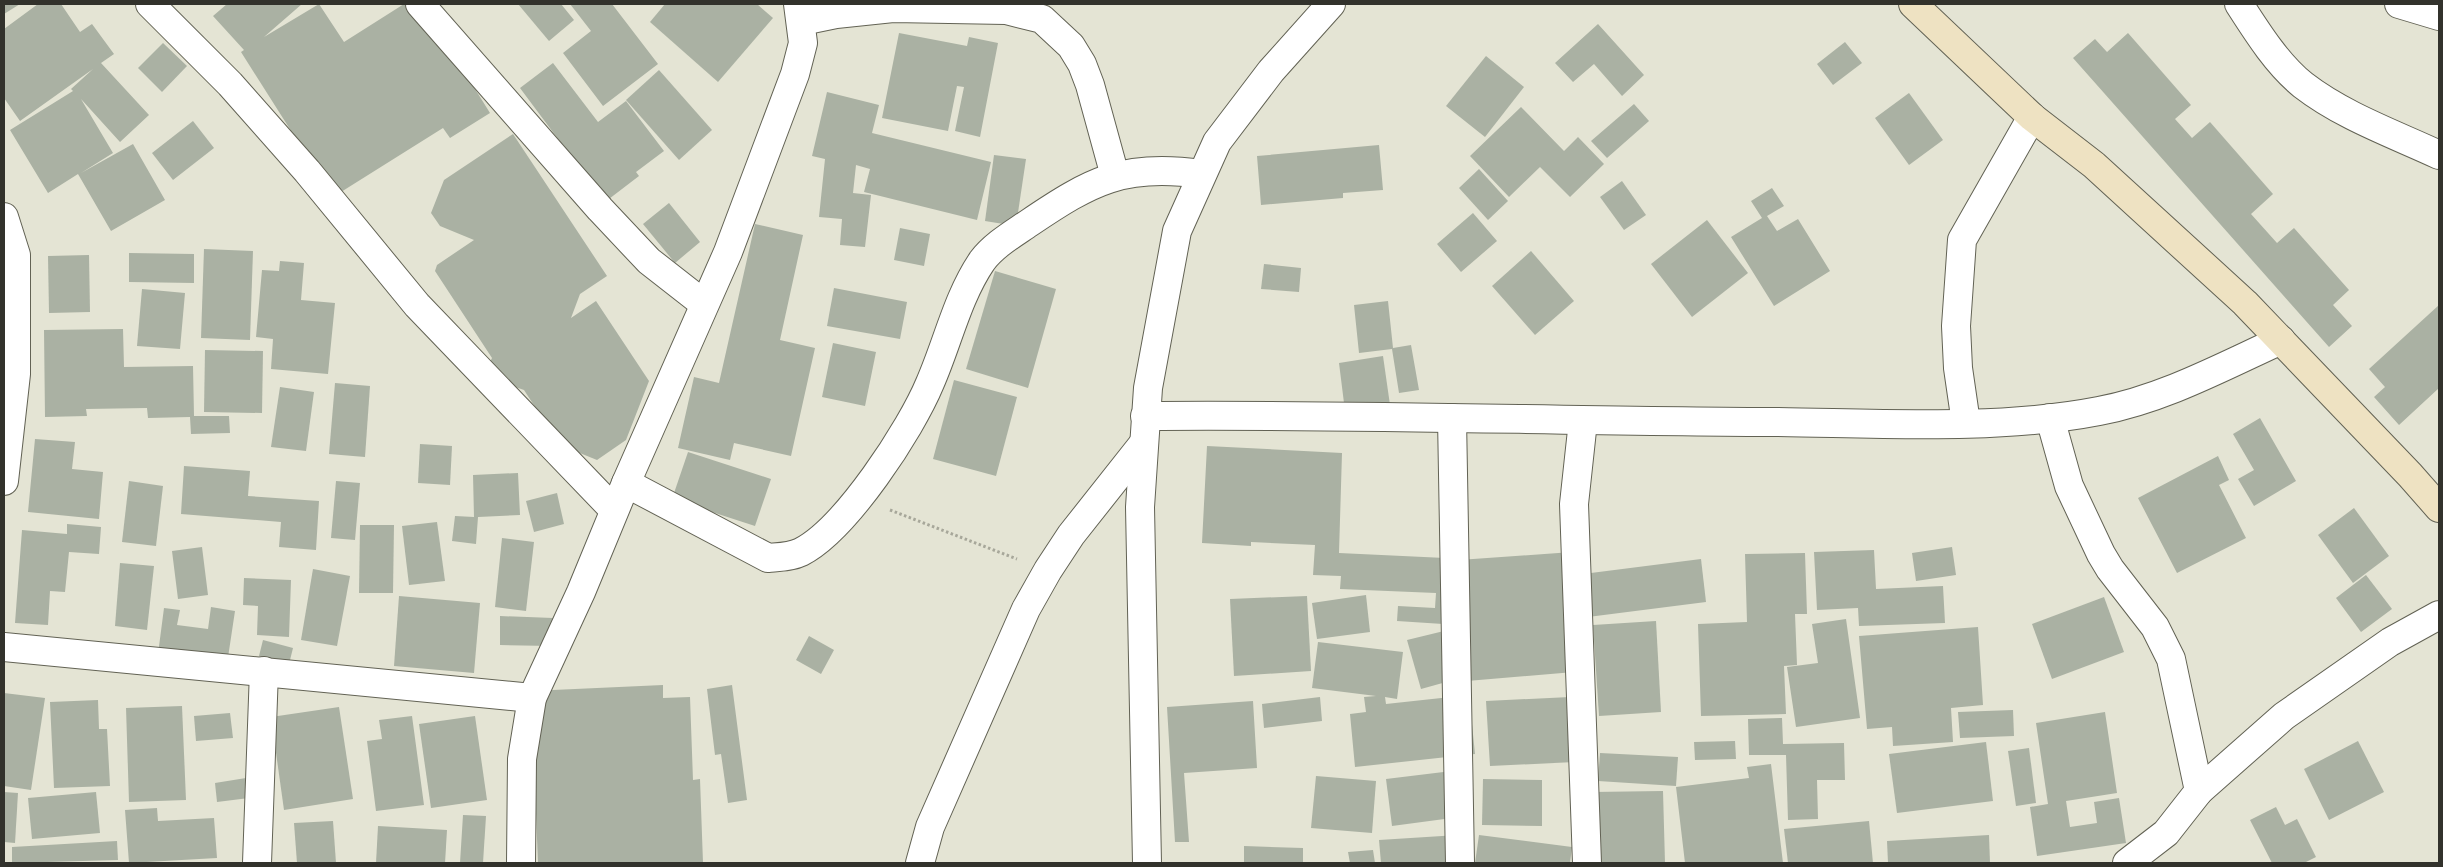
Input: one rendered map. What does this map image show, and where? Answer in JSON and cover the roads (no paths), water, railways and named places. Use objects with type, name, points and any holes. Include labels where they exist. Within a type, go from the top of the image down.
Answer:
[{"type":"main road","points":[[1912,4],[2032,117],[2094,165],[2245,303],[2410,474],[2439,508]]},
{"type":"street","points":[[150,4],[230,84],[307,171],[417,305],[614,510]]},
{"type":"street","points":[[420,4],[649,261],[704,304]]},
{"type":"street","points":[[1147,863],[1145,694],[1140,591],[1140,506],[1145,416],[1157,333],[1177,231],[1217,142],[1250,97],[1331,4]]},
{"type":"street","points":[[2239,4],[2276,57],[2302,84],[2328,102],[2439,156]]},
{"type":"street","points":[[2399,4],[2439,16]]},
{"type":"street","points":[[521,863],[522,759],[532,698],[581,592],[614,510],[728,252],[794,74],[802,43],[800,12],[836,14],[894,8],[1006,10],[1042,19],[1071,46],[1082,64],[1090,85],[1114,176]]},
{"type":"street","points":[[1966,423],[1958,368],[1956,326],[1962,240],[2032,117]]},
{"type":"street","points":[[626,483],[768,558],[785,557],[801,552],[820,539],[850,510],[902,437],[930,383],[956,311],[982,262],[1002,241],[1089,186],[1114,176],[1149,170],[1201,174]]},
{"type":"street","points":[[4,217],[16,254],[16,374],[6,436],[4,481]]},
{"type":"street","points":[[1145,416],[1304,415],[1583,421],[1966,423],[2050,418],[2100,411],[2165,393],[2282,340]]},
{"type":"street","points":[[1452,418],[1460,863]]},
{"type":"street","points":[[2050,418],[2069,486],[2096,545],[2110,570],[2155,627],[2171,659],[2199,791]]},
{"type":"street","points":[[1583,421],[1574,504],[1587,863]]},
{"type":"street","points":[[920,863],[930,827],[1026,609],[1071,535],[1143,444]]},
{"type":"street","points":[[2127,863],[2166,832],[2199,791],[2284,716],[2390,642],[2439,616]]},
{"type":"street","points":[[4,647],[532,698]]},
{"type":"street","points":[[257,863],[264,671]]}]
